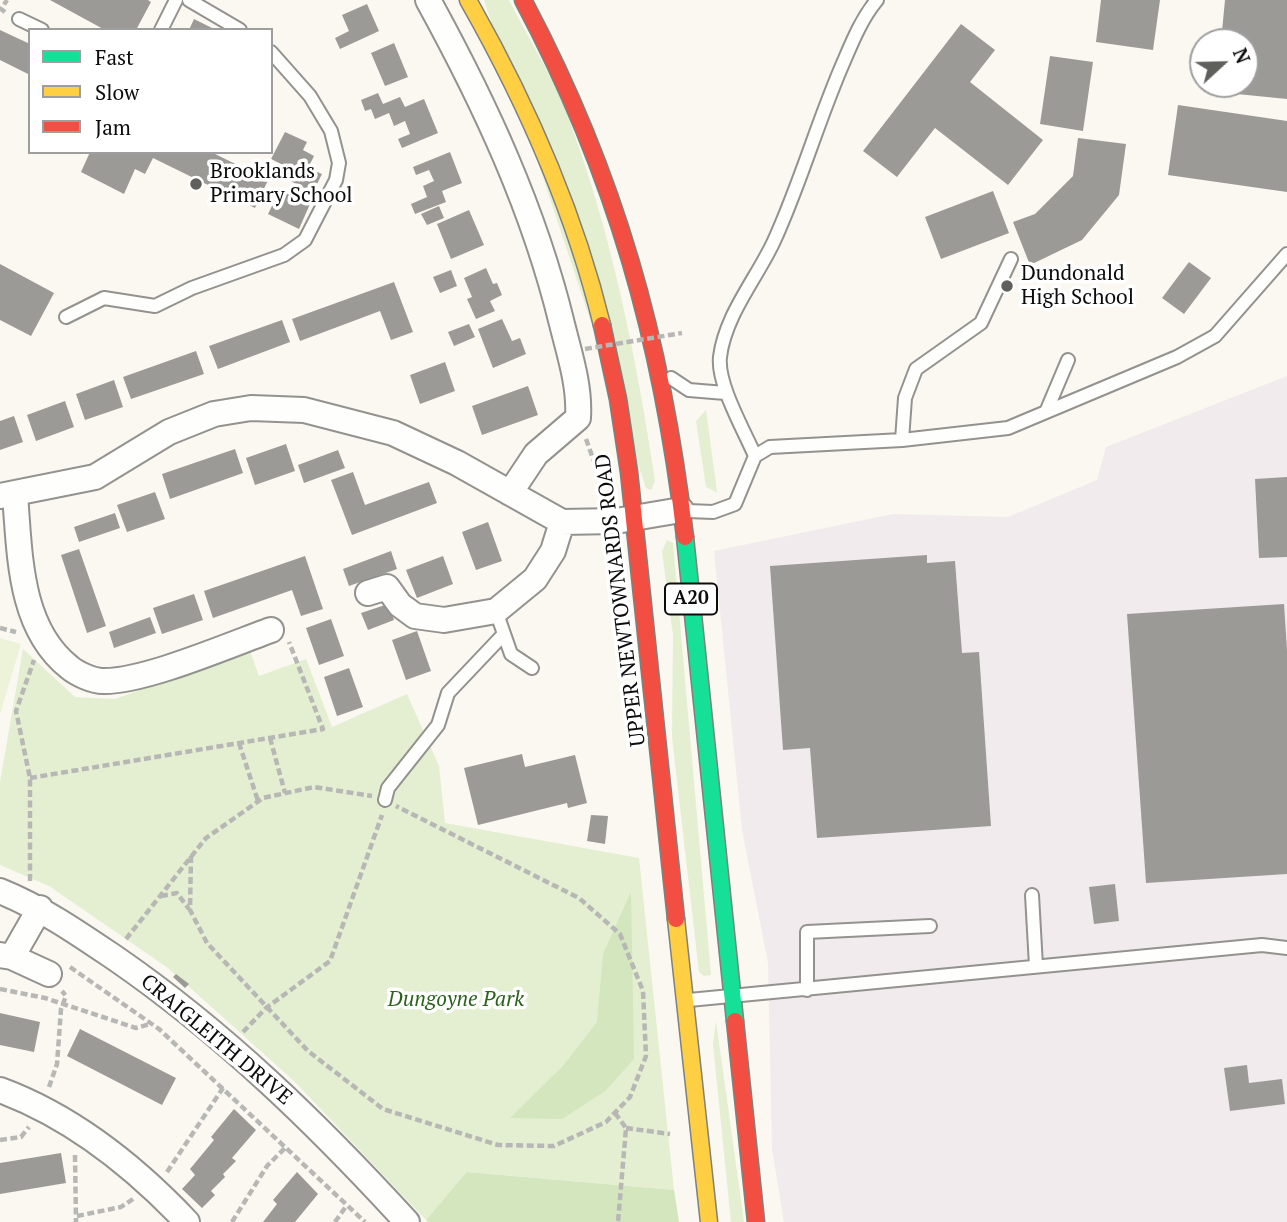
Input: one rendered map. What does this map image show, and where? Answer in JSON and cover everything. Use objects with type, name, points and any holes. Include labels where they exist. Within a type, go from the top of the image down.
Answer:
[{"type":"highway","name":"UPPER NEWTOWNARDS ROAD","points":[[468,0],[518,93],[589,277],[612,365],[635,517],[709,1222]]},
{"type":"highway","name":"A20","points":[[523,0],[561,73],[599,159],[632,257],[654,355],[681,510],[756,1222]]},
{"type":"street","points":[[428,0],[479,97],[529,211],[552,283],[579,395],[578,418],[536,454],[510,493]]},
{"type":"street","points":[[271,631],[137,676],[102,681],[75,672],[52,653],[42,636],[20,568],[8,496],[95,477],[169,432],[214,414],[251,408],[304,410],[393,433],[562,522],[615,521],[681,510]]},
{"type":"street","points":[[368,593],[387,587],[400,605],[415,616],[444,620],[496,611],[535,579],[552,551],[562,522]]},
{"type":"street","name":"CRAIGLEITH DRIVE","points":[[0,891],[40,908],[166,993],[308,1118],[407,1222]]},
{"type":"street","points":[[40,908],[6,956],[57,968]]},
{"type":"street","points":[[0,1090],[39,1104],[80,1130],[152,1188],[187,1222]]},
{"type":"lane","points":[[162,28],[176,0]]},
{"type":"lane","points":[[189,0],[237,28]]},
{"type":"lane","points":[[755,456],[734,406],[725,393],[720,358],[728,328],[774,241],[839,73],[856,34],[877,0]]},
{"type":"lane","points":[[19,19],[37,28]]},
{"type":"lane","points":[[66,317],[104,298],[155,306],[192,288],[284,255],[305,240],[336,180],[339,163],[331,131],[310,96],[273,54]]},
{"type":"lane","points":[[681,510],[713,512],[735,504],[755,456],[770,447],[902,440],[1008,428],[1177,357],[1215,336],[1287,254]]},
{"type":"lane","points":[[902,440],[905,398],[916,369],[981,323],[1012,260]]},
{"type":"lane","points":[[654,355],[670,378],[681,387],[725,393]]},
{"type":"lane","points":[[1046,412],[1068,359]]},
{"type":"lane","points":[[496,611],[512,654],[532,668]]},
{"type":"lane","points":[[385,800],[388,788],[438,725],[448,693],[503,635]]},
{"type":"lane","points":[[1032,895],[1036,966]]},
{"type":"lane","points":[[807,990],[807,932],[930,926]]},
{"type":"lane","points":[[685,1001],[1262,945],[1287,948]]},
{"type":"path","points":[[585,349],[682,333]]},
{"type":"path","points":[[578,418],[598,470]]},
{"type":"path","points":[[0,628],[42,636],[16,711],[30,778],[30,883]]},
{"type":"path","points":[[30,778],[323,729],[291,643],[271,631]]},
{"type":"path","points":[[270,738],[285,793]]},
{"type":"path","points":[[239,743],[258,801]]},
{"type":"path","points":[[123,942],[206,838],[258,801],[314,788],[365,793],[385,800],[579,898],[620,934],[643,990],[646,1056],[630,1097],[606,1122],[554,1146],[498,1145],[436,1128],[383,1109],[308,1051],[207,943],[190,910],[177,893],[160,896]]},
{"type":"path","points":[[231,1048],[266,1008],[330,961],[385,800]]},
{"type":"path","points":[[190,910],[191,856]]},
{"type":"path","points":[[39,1104],[50,1087],[57,1064],[61,1009],[65,1004],[66,996],[57,968]]},
{"type":"path","points":[[57,968],[151,1024],[365,1222]]},
{"type":"path","points":[[0,989],[65,1004],[136,1028],[151,1024]]},
{"type":"path","points":[[175,1161],[223,1088]]},
{"type":"path","points":[[614,1113],[626,1128],[660,1135],[679,1134]]},
{"type":"path","points":[[618,1222],[626,1128]]},
{"type":"path","points":[[80,1130],[73,1164],[77,1219],[121,1207],[152,1188]]},
{"type":"path","points":[[232,1222],[267,1166],[286,1147]]},
{"type":"path","points":[[335,1222],[347,1205]]},
{"type":"shaded area","points":[[1287,376],[1287,1222],[784,1222],[772,1149],[768,963],[742,830],[714,551],[893,514],[1008,517],[1097,480],[1106,447]]},
{"type":"green space","points":[[484,0],[509,0],[559,95],[581,154],[609,246],[630,340],[655,481],[651,490],[646,488]]},
{"type":"green space","points":[[706,410],[718,493],[706,487],[696,421]]},
{"type":"green space","points":[[667,540],[673,543],[711,975],[704,976],[699,972],[672,737],[673,635],[662,551]]},
{"type":"green space","points":[[0,638],[21,644],[0,714]]},
{"type":"green space","name":"Dungoyne Park","points":[[23,649],[75,697],[115,699],[250,651],[259,676],[306,659],[332,727],[407,694],[439,766],[445,823],[639,858],[674,1190],[468,1172],[426,1220],[294,1081],[168,968],[49,886],[0,865],[0,782]]},
{"type":"green space","points":[[631,892],[634,1059],[605,1091],[562,1119],[510,1118],[563,1066],[597,1022],[603,954]]},
{"type":"green space","points":[[716,1021],[744,1222],[731,1222],[713,1044]]},
{"type":"green space","points":[[467,1172],[674,1190],[679,1222],[428,1222],[426,1220]]},
{"type":"building","points":[[50,0],[151,2],[137,28],[101,28]]},
{"type":"building","points":[[1101,0],[1160,0],[1153,50],[1096,42]]},
{"type":"building","points":[[1225,0],[1287,0],[1287,99],[1259,96],[1259,28],[1222,28]]},
{"type":"building","points":[[367,4],[379,31],[340,49],[335,38],[349,31],[342,15]]},
{"type":"building","points":[[194,19],[212,28],[190,28]]},
{"type":"building","points":[[961,24],[995,50],[970,82],[1043,140],[1008,185],[935,128],[897,177],[863,151]]},
{"type":"building","points":[[0,30],[28,43],[28,74],[0,60]]},
{"type":"building","points":[[394,43],[408,77],[385,86],[371,53]]},
{"type":"building","points":[[1050,56],[1093,62],[1083,131],[1040,124]]},
{"type":"building","points":[[378,93],[383,104],[400,97],[405,107],[424,99],[438,133],[402,148],[398,139],[410,134],[405,121],[394,126],[389,113],[375,119],[371,109],[365,111],[361,100]]},
{"type":"building","points":[[1178,105],[1287,121],[1287,192],[1168,175]]},
{"type":"building","points":[[285,132],[307,142],[303,150],[314,156],[308,168],[322,174],[313,192],[288,180],[293,170],[271,159]]},
{"type":"building","points":[[1078,138],[1126,144],[1119,195],[1082,240],[1030,265],[1013,222],[1035,214],[1073,176]]},
{"type":"building","points":[[450,152],[462,183],[442,191],[446,202],[415,214],[411,204],[427,197],[423,186],[434,181],[429,170],[416,175],[413,167]]},
{"type":"building","points":[[89,154],[215,154],[268,180],[255,208],[153,158],[145,174],[135,169],[124,194],[81,172]]},
{"type":"building","points":[[280,190],[310,204],[299,229],[268,214]]},
{"type":"building","points":[[993,191],[1009,233],[941,259],[925,217]]},
{"type":"building","points":[[439,206],[444,218],[427,225],[421,214]]},
{"type":"building","points":[[469,210],[484,245],[451,259],[437,224]]},
{"type":"building","points":[[1189,262],[1211,278],[1184,314],[1162,298]]},
{"type":"building","points":[[0,264],[54,293],[31,336],[0,320]]},
{"type":"building","points":[[486,268],[493,284],[497,283],[502,295],[490,301],[495,311],[476,319],[467,299],[472,297],[464,278]]},
{"type":"building","points":[[451,270],[457,286],[440,293],[433,277]]},
{"type":"building","points":[[394,282],[413,332],[391,340],[380,311],[300,341],[292,319]]},
{"type":"building","points":[[502,319],[512,341],[520,338],[526,354],[493,368],[478,329]]},
{"type":"building","points":[[282,320],[290,342],[218,369],[209,346]]},
{"type":"building","points":[[469,324],[475,337],[454,346],[448,332]]},
{"type":"building","points":[[196,351],[204,374],[131,399],[123,377]]},
{"type":"building","points":[[445,362],[455,391],[420,404],[410,375]]},
{"type":"building","points":[[114,380],[123,407],[85,420],[76,394]]},
{"type":"building","points":[[528,386],[538,415],[482,435],[472,406]]},
{"type":"building","points":[[65,401],[74,427],[36,441],[27,415]]},
{"type":"building","points":[[14,416],[23,442],[0,450],[0,421]]},
{"type":"building","points":[[286,444],[295,471],[255,485],[246,458]]},
{"type":"building","points":[[235,449],[243,473],[170,499],[162,474]]},
{"type":"building","points":[[338,450],[345,468],[304,483],[298,465]]},
{"type":"building","points":[[353,472],[365,505],[429,482],[437,503],[352,535],[331,480]]},
{"type":"building","points":[[1287,477],[1287,557],[1259,558],[1255,479]]},
{"type":"building","points":[[155,492],[165,519],[127,532],[117,505]]},
{"type":"building","points":[[115,513],[120,528],[79,542],[74,527]]},
{"type":"building","points":[[488,522],[502,561],[476,570],[462,532]]},
{"type":"building","points":[[79,549],[106,626],[87,633],[61,555]]},
{"type":"building","points":[[391,551],[397,569],[349,586],[343,569]]},
{"type":"building","points":[[927,555],[927,563],[955,561],[962,653],[979,652],[991,826],[817,838],[810,748],[783,750],[770,566]]},
{"type":"building","points":[[305,556],[323,609],[301,616],[292,590],[213,618],[204,591]]},
{"type":"building","points":[[443,556],[453,584],[417,598],[406,570]]},
{"type":"building","points":[[194,594],[203,620],[162,634],[153,608]]},
{"type":"building","points":[[388,604],[394,620],[368,630],[361,613]]},
{"type":"building","points":[[1284,604],[1287,650],[1287,874],[1146,883],[1127,614]]},
{"type":"building","points":[[150,617],[156,633],[114,648],[109,632]]},
{"type":"building","points":[[331,619],[344,656],[319,665],[306,628]]},
{"type":"building","points":[[417,631],[431,671],[406,680],[392,640]]},
{"type":"building","points":[[349,668],[363,707],[337,716],[324,677]]},
{"type":"building","points":[[522,754],[525,767],[575,755],[587,803],[568,808],[567,803],[478,825],[464,768]]},
{"type":"building","points":[[591,815],[608,816],[605,844],[587,841]]},
{"type":"building","points":[[1115,884],[1119,921],[1094,924],[1089,887]]},
{"type":"building","points":[[176,974],[189,984],[185,988],[173,977]]},
{"type":"building","points":[[0,1013],[40,1022],[34,1052],[0,1045]]},
{"type":"building","points":[[80,1029],[176,1078],[162,1105],[67,1056]]},
{"type":"building","points":[[1247,1065],[1249,1083],[1282,1079],[1285,1104],[1230,1111],[1224,1068]]},
{"type":"building","points":[[234,1109],[256,1130],[232,1158],[236,1161],[211,1191],[215,1195],[202,1208],[182,1189],[195,1175],[190,1169],[214,1140],[211,1137]]},
{"type":"building","points":[[61,1153],[66,1183],[0,1194],[0,1163]]},
{"type":"building","points":[[297,1172],[318,1194],[295,1222],[263,1222],[277,1204],[273,1200]]},
{"type":"traffic: fast","points":[[685,537],[735,1021]]},
{"type":"traffic: slow","points":[[468,0],[529,117],[563,199],[591,282],[602,325]]},
{"type":"traffic: slow","points":[[676,919],[709,1222]]},
{"type":"traffic: jam","points":[[523,0],[556,65],[584,130],[630,261],[663,395],[685,537]]},
{"type":"traffic: jam","points":[[602,325],[618,399],[629,472],[676,919]]},
{"type":"traffic: jam","points":[[735,1021],[756,1222]]},
{"type":"place","name":"Brooklands Primary School","points":[[196,184]]},
{"type":"place","name":"Dundonald High School","points":[[1007,286]]}]
